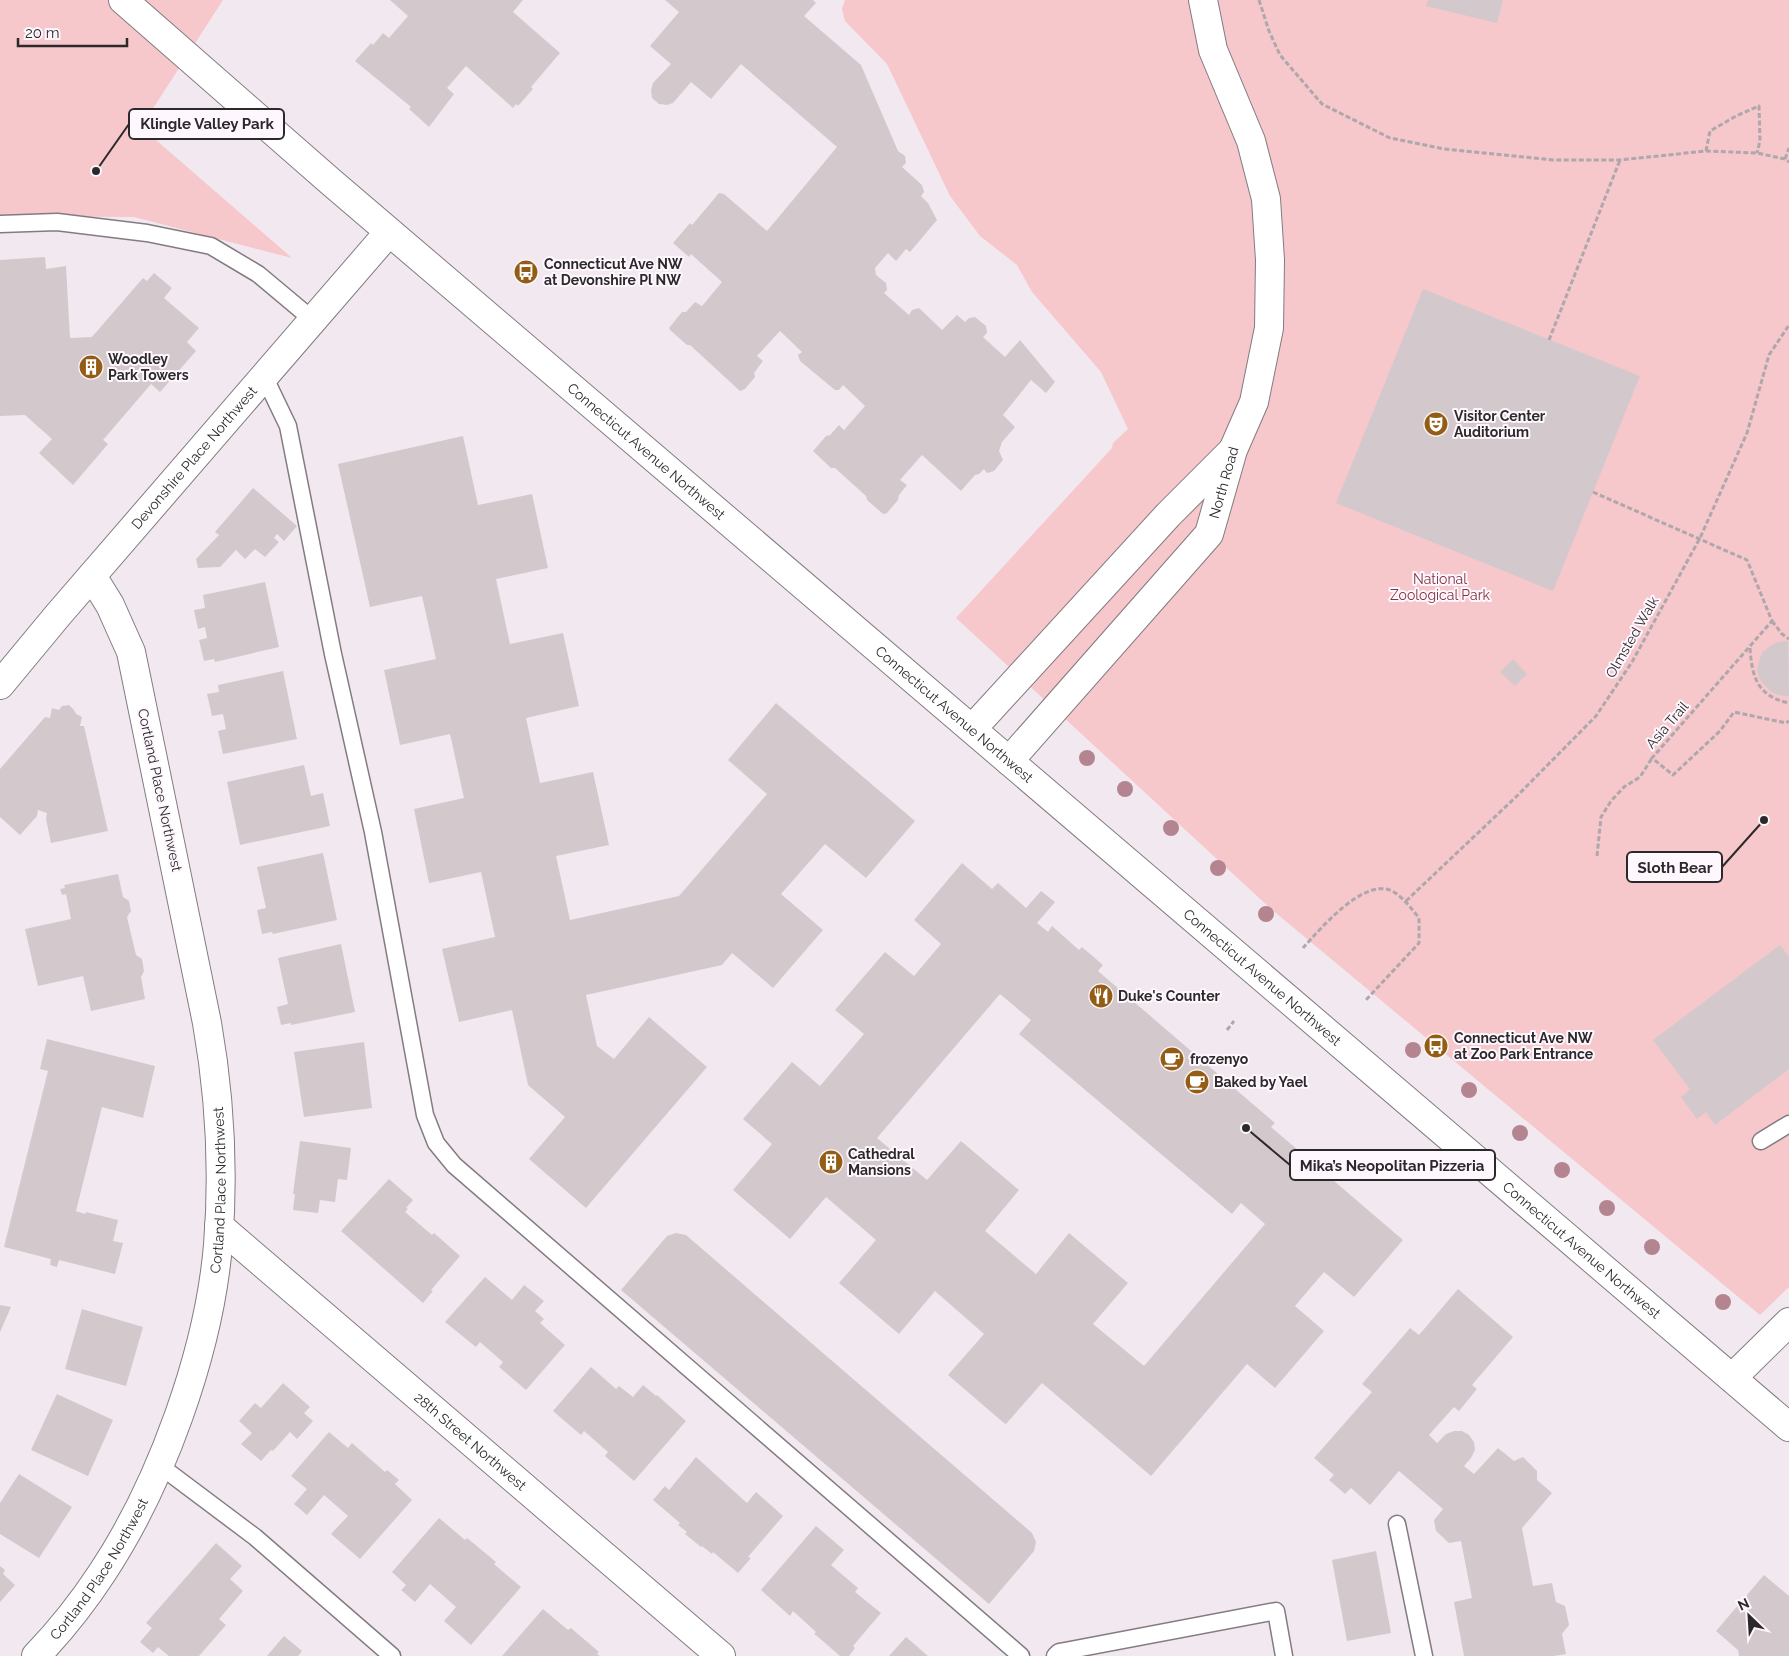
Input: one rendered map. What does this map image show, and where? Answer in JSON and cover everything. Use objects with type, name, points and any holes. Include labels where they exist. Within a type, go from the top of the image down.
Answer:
[{"type":"street","name":"Connecticut Avenue Northwest","points":[[123,0],[331,182],[1789,1427]]},
{"type":"street","points":[[1203,0],[1213,50],[1251,141],[1267,207],[1270,260],[1269,328],[1254,402],[1233,450]]},
{"type":"street","name":"Devonshire Place Northwest","points":[[0,685],[264,376],[390,232]]},
{"type":"street","name":"North Road","points":[[972,729],[1168,515],[1233,450]]},
{"type":"street","name":"North Road","points":[[1009,761],[1209,534],[1233,450]]},
{"type":"street","name":"Cortland Place Northwest","points":[[48,1652],[102,1573],[129,1527],[159,1465],[185,1396],[206,1324],[213,1287],[219,1226],[221,1177],[219,1121],[213,1056],[207,1024],[131,652],[110,605],[92,576]]},
{"type":"street","name":"28th Street Northwest","points":[[219,1226],[722,1656]]},
{"type":"street","points":[[1732,1378],[1789,1322]]},
{"type":"lane","points":[[0,224],[58,222],[147,233],[211,246],[258,274],[313,320]]},
{"type":"lane","points":[[264,376],[288,426],[332,644],[373,832],[425,1115],[436,1143],[454,1165],[1021,1656]]},
{"type":"lane","points":[[1761,1141],[1789,1124]]},
{"type":"lane","points":[[159,1465],[255,1537],[392,1656]]},
{"type":"lane","points":[[1397,1524],[1424,1656]]},
{"type":"lane","points":[[1056,1656],[1059,1652],[1276,1611],[1284,1656]]},
{"type":"path","points":[[1259,0],[1269,32],[1280,55],[1322,104],[1390,138],[1444,149],[1543,159],[1620,160],[1706,152],[1757,154],[1785,159],[1789,162]]},
{"type":"path","points":[[1706,152],[1710,131],[1736,116],[1759,106],[1760,141],[1757,154]]},
{"type":"path","points":[[1785,159],[1789,148]]},
{"type":"path","points":[[1549,340],[1620,160]]},
{"type":"path","name":"Olmsted Walk","points":[[1406,901],[1518,795],[1596,716],[1632,662],[1700,538],[1747,433],[1769,355],[1789,324]]},
{"type":"path","points":[[1593,492],[1747,560],[1772,621],[1782,634],[1789,639]]},
{"type":"path","name":"Asia Trail","points":[[1772,621],[1652,758],[1673,775],[1720,731],[1734,712],[1786,723],[1789,722]]},
{"type":"path","points":[[1750,647],[1756,683],[1776,700],[1789,703]]},
{"type":"path","points":[[1597,856],[1601,818],[1611,801],[1624,787],[1640,777],[1652,758]]},
{"type":"path","points":[[1303,948],[1351,902],[1371,889],[1390,890],[1406,901],[1419,918],[1419,943],[1365,1000]]},
{"type":"path","points":[[1227,1030],[1234,1021]]},
{"type":"green space","points":[[0,0],[223,0],[141,127],[292,258],[134,217],[0,216]]},
{"type":"green space","name":"National Zoological Park","points":[[845,0],[1789,0],[1789,1287],[1760,1315],[1271,909],[956,618],[1112,448],[1113,443],[1128,429],[1101,372],[1032,292],[1017,265],[980,236],[950,196],[887,64],[845,21],[842,9]]},
{"type":"building","points":[[390,0],[523,0],[513,12],[560,53],[531,87],[533,89],[518,106],[516,104],[513,108],[466,66],[447,88],[454,94],[429,127],[409,109],[411,107],[355,61],[383,33],[389,38],[408,16]]},
{"type":"building","points":[[665,0],[813,0],[816,3],[804,16],[861,65],[898,151],[905,156],[906,163],[902,167],[922,185],[924,192],[921,196],[928,203],[937,220],[910,252],[906,249],[896,261],[888,253],[875,268],[876,275],[886,283],[887,290],[884,293],[909,315],[912,310],[919,308],[942,330],[957,315],[965,322],[969,318],[975,317],[986,326],[987,333],[983,337],[1005,357],[1020,340],[1055,382],[1046,393],[1031,380],[1003,415],[1015,427],[1002,442],[999,451],[1003,460],[994,471],[987,473],[984,469],[975,475],[961,491],[922,455],[900,480],[907,485],[899,495],[898,500],[887,513],[883,514],[835,468],[831,468],[813,451],[839,425],[844,430],[865,406],[843,385],[839,390],[835,390],[800,361],[798,355],[802,352],[780,331],[757,356],[763,361],[754,373],[755,377],[745,389],[740,391],[690,345],[687,345],[670,330],[669,328],[682,312],[686,312],[695,302],[702,306],[722,282],[691,254],[689,257],[673,243],[690,223],[692,225],[719,193],[724,194],[767,231],[837,147],[741,64],[711,99],[691,82],[673,103],[667,105],[659,104],[652,98],[651,90],[653,83],[671,64],[650,46],[679,12]]},
{"type":"building","points":[[1428,0],[1503,0],[1497,23],[1426,6]]},
{"type":"building","name":"Woodley Park Towers","points":[[45,257],[46,269],[66,266],[70,338],[92,337],[143,278],[147,281],[154,273],[172,288],[164,298],[199,328],[187,342],[196,351],[160,392],[151,384],[103,440],[108,444],[73,485],[39,453],[52,439],[25,415],[0,416],[0,260]]},
{"type":"building","points":[[1423,289],[1640,376],[1553,591],[1336,503]]},
{"type":"building","points":[[463,436],[478,505],[532,494],[548,568],[496,579],[510,644],[563,633],[579,706],[526,718],[540,783],[593,772],[609,845],[556,856],[570,920],[679,896],[767,794],[728,760],[776,703],[915,821],[866,878],[825,844],[781,894],[823,930],[773,988],[732,953],[722,965],[586,995],[597,1046],[614,1059],[649,1017],[707,1067],[586,1208],[529,1159],[565,1117],[528,1085],[512,1010],[459,1022],[442,949],[495,937],[481,872],[429,883],[414,809],[464,798],[450,734],[400,745],[384,670],[436,659],[422,596],[370,607],[338,464]]},
{"type":"building","points":[[253,488],[297,526],[284,541],[277,534],[274,538],[279,542],[265,557],[255,549],[245,559],[236,550],[220,567],[198,568],[196,559],[219,535],[215,532]]},
{"type":"building","points":[[265,582],[279,647],[215,662],[214,659],[204,661],[199,640],[207,638],[205,627],[198,629],[194,610],[205,608],[203,595]]},
{"type":"building","points":[[1788,641],[1789,696],[1778,695],[1770,691],[1760,680],[1757,671],[1762,653],[1778,642]]},
{"type":"building","points":[[1513,659],[1527,674],[1515,686],[1500,672]]},
{"type":"building","points":[[283,671],[297,739],[223,754],[218,731],[226,729],[223,714],[212,716],[207,694],[219,692],[218,685]]},
{"type":"building","points":[[69,705],[76,714],[82,717],[80,726],[84,726],[108,831],[51,843],[46,819],[47,813],[38,810],[37,816],[20,835],[0,817],[0,769],[45,717],[50,718],[52,708],[59,710],[62,706]]},
{"type":"building","points":[[304,765],[311,796],[323,793],[330,826],[240,845],[227,782]]},
{"type":"building","points":[[323,853],[337,920],[273,934],[272,932],[262,934],[257,910],[266,908],[257,867]]},
{"type":"building","name":"Cathedral Mansions","points":[[962,863],[992,889],[998,883],[1026,908],[1041,891],[1055,902],[1037,923],[1048,932],[1052,926],[1079,950],[1082,947],[1103,965],[1098,971],[1275,1123],[1271,1127],[1403,1240],[1354,1297],[1324,1272],[1295,1306],[1324,1331],[1275,1388],[1247,1364],[1151,1476],[1042,1383],[1006,1424],[1004,1423],[948,1375],[984,1334],[935,1291],[899,1334],[839,1283],[876,1240],[826,1197],[790,1239],[733,1190],[772,1144],[743,1119],[792,1062],[820,1086],[864,1034],[835,1010],[885,952],[914,976],[941,944],[914,920]],"holes":[[[1000,994],[1031,1020],[1019,1034],[1232,1214],[1241,1203],[1265,1224],[1144,1366],[1093,1324],[1128,1283],[1069,1233],[1036,1274],[985,1231],[1019,1190],[961,1141],[927,1180],[877,1138]]]},
{"type":"building","points":[[118,874],[123,897],[129,901],[131,911],[127,917],[136,955],[142,959],[144,971],[141,977],[145,999],[91,1011],[83,976],[38,986],[25,929],[71,919],[66,894],[62,895],[60,889],[65,888],[64,885]]},
{"type":"building","points":[[341,944],[355,1012],[291,1025],[291,1023],[281,1025],[277,1007],[288,1004],[278,958]]},
{"type":"building","points":[[1780,945],[1789,957],[1789,1069],[1715,1125],[1706,1112],[1697,1119],[1681,1097],[1690,1089],[1653,1040]]},
{"type":"building","points":[[47,1039],[155,1066],[143,1118],[102,1107],[76,1211],[118,1220],[113,1241],[123,1243],[115,1274],[59,1260],[57,1267],[50,1265],[51,1259],[4,1247],[48,1071],[40,1069]]},
{"type":"building","points":[[364,1042],[372,1108],[304,1117],[294,1052]]},
{"type":"building","points":[[300,1141],[351,1148],[347,1180],[338,1179],[335,1202],[320,1200],[318,1213],[293,1210],[295,1194],[293,1194]]},
{"type":"building","points":[[389,1179],[413,1200],[405,1212],[432,1235],[434,1233],[460,1256],[431,1290],[433,1291],[423,1303],[341,1231]]},
{"type":"building","points":[[676,1233],[686,1235],[1032,1533],[1036,1542],[1034,1551],[989,1604],[621,1290],[667,1236]]},
{"type":"building","points":[[485,1277],[512,1300],[524,1285],[544,1301],[535,1311],[544,1319],[540,1323],[565,1345],[526,1390],[499,1367],[503,1362],[480,1342],[476,1347],[445,1322]]},
{"type":"building","points":[[1458,1289],[1513,1337],[1472,1385],[1477,1389],[1459,1411],[1454,1407],[1429,1435],[1437,1443],[1446,1434],[1454,1431],[1462,1431],[1469,1435],[1474,1442],[1475,1450],[1464,1466],[1474,1474],[1498,1448],[1514,1461],[1523,1457],[1537,1471],[1537,1480],[1552,1493],[1522,1528],[1533,1586],[1552,1583],[1556,1602],[1565,1606],[1569,1625],[1562,1634],[1566,1654],[1554,1656],[1464,1656],[1454,1602],[1472,1598],[1461,1541],[1449,1543],[1436,1531],[1434,1520],[1443,1509],[1399,1471],[1370,1505],[1351,1488],[1345,1494],[1329,1480],[1334,1475],[1314,1458],[1372,1392],[1362,1384],[1410,1328],[1419,1335]]},
{"type":"building","points":[[0,1305],[11,1307],[0,1332]]},
{"type":"building","points":[[82,1309],[143,1327],[126,1386],[65,1369]]},
{"type":"building","points":[[591,1367],[616,1389],[619,1386],[633,1397],[643,1385],[686,1421],[634,1481],[605,1456],[608,1452],[584,1431],[581,1435],[553,1411]]},
{"type":"building","points":[[283,1383],[310,1407],[304,1413],[313,1421],[297,1439],[290,1432],[261,1461],[241,1444],[252,1433],[239,1421],[255,1403],[261,1408]]},
{"type":"building","points":[[57,1394],[113,1420],[88,1476],[31,1450]]},
{"type":"building","points":[[329,1432],[348,1448],[352,1443],[385,1472],[387,1470],[399,1480],[395,1484],[412,1500],[360,1559],[331,1534],[348,1516],[324,1495],[307,1515],[294,1504],[307,1489],[291,1476]]},
{"type":"building","points":[[696,1457],[747,1503],[756,1492],[783,1516],[748,1557],[751,1558],[738,1573],[713,1552],[712,1554],[701,1547],[685,1534],[687,1532],[678,1525],[680,1523],[653,1500],[665,1486],[669,1490]]},
{"type":"building","points":[[19,1474],[72,1507],[39,1558],[0,1534],[0,1503]]},
{"type":"building","points":[[439,1518],[465,1540],[467,1538],[496,1562],[494,1564],[521,1587],[471,1645],[444,1621],[456,1607],[430,1584],[415,1602],[401,1590],[406,1585],[392,1572]]},
{"type":"building","points":[[816,1526],[844,1550],[831,1565],[858,1588],[855,1592],[881,1613],[853,1646],[855,1648],[849,1656],[840,1656],[814,1634],[816,1632],[793,1611],[790,1616],[761,1590]]},
{"type":"building","points":[[216,1543],[242,1566],[230,1579],[243,1591],[219,1619],[226,1625],[199,1656],[169,1656],[158,1647],[153,1653],[140,1642],[152,1628],[146,1623]]},
{"type":"building","points":[[1376,1551],[1391,1633],[1347,1641],[1332,1560]]},
{"type":"building","points":[[0,1566],[5,1570],[3,1574],[15,1585],[0,1602]]},
{"type":"building","points":[[1764,1575],[1789,1596],[1789,1656],[1739,1656],[1738,1650],[1716,1631]]},
{"type":"building","points":[[543,1609],[568,1630],[571,1628],[599,1652],[597,1654],[600,1656],[502,1656]]},
{"type":"building","points":[[284,1636],[302,1651],[298,1656],[267,1656]]},
{"type":"building","points":[[906,1637],[928,1656],[889,1656]]},
{"type":"place","name":"Klingle Valley Park","points":[[96,171]]},
{"type":"place","name":"Connecticut Ave NW at Devonshire Pl NW","points":[[526,272]]},
{"type":"place","name":"Woodley Park Towers","points":[[91,367]]},
{"type":"place","name":"Visitor Center Auditorium","points":[[1436,424]]},
{"type":"place","name":"Sloth Bear","points":[[1764,820]]},
{"type":"place","name":"Duke's Counter","points":[[1101,996]]},
{"type":"place","name":"Connecticut Ave NW at Zoo Park Entrance","points":[[1436,1046]]},
{"type":"place","name":"frozenyo","points":[[1172,1059]]},
{"type":"place","name":"Baked by Yael","points":[[1197,1082]]},
{"type":"place","name":"Mika’s Neopolitan Pizzeria","points":[[1246,1128]]},
{"type":"place","name":"Cathedral Mansions","points":[[831,1162]]}]
